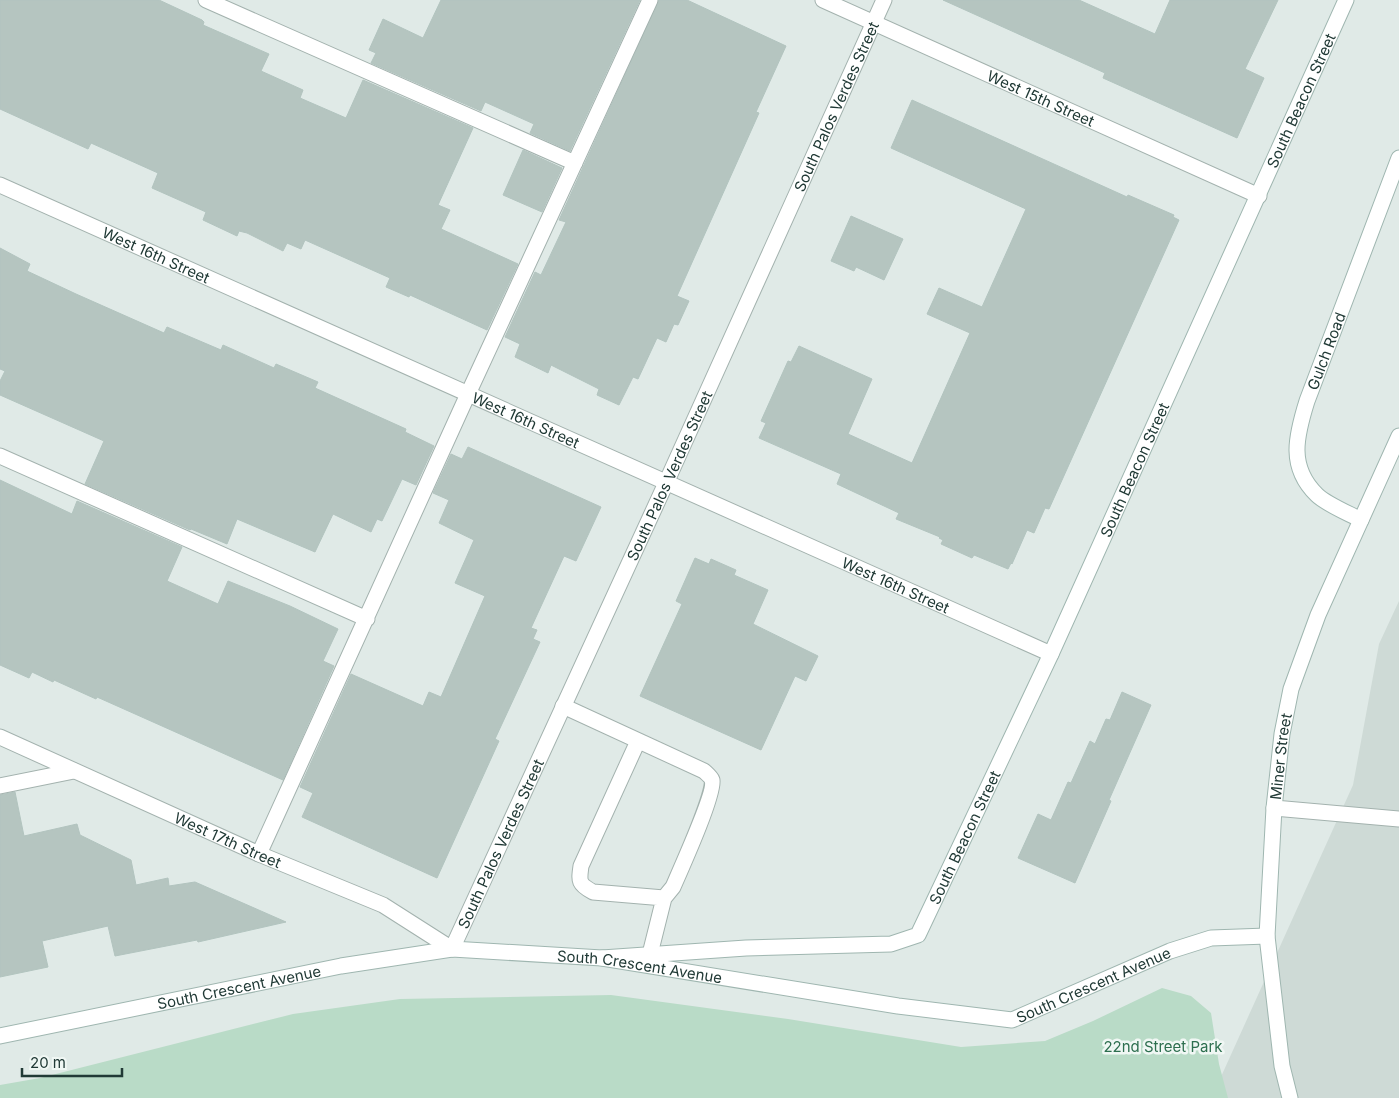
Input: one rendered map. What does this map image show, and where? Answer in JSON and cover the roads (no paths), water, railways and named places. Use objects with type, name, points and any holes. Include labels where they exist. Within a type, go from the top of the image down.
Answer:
[{"type":"street","points":[[206,0],[575,163]]},
{"type":"street","points":[[259,854],[650,0]]},
{"type":"street","name":"West 15th Street","points":[[823,0],[1258,196]]},
{"type":"street","name":"South Palos Verdes Street","points":[[452,949],[666,483],[884,0]]},
{"type":"street","name":"South Beacon Street","points":[[650,960],[746,948],[891,944],[918,935],[1052,654],[1346,0]]},
{"type":"street","name":"Gulch Road","points":[[1361,520],[1318,496],[1300,474],[1296,452],[1300,423],[1306,401],[1399,158]]},
{"type":"street","name":"West 16th Street","points":[[0,185],[1052,654]]},
{"type":"street","name":"Miner Street","points":[[1290,1098],[1282,1066],[1266,936],[1274,808],[1282,734],[1291,689],[1318,615],[1399,436]]},
{"type":"street","points":[[0,456],[367,619]]},
{"type":"street","points":[[563,706],[704,771],[712,779],[712,787],[707,804],[673,887],[664,898],[650,960]]},
{"type":"street","name":"West 17th Street","points":[[0,737],[259,854],[383,905],[452,949]]},
{"type":"street","points":[[638,741],[581,866],[580,880],[584,887],[593,892],[664,898]]},
{"type":"street","points":[[0,786],[74,771]]},
{"type":"street","points":[[1274,808],[1399,819]]},
{"type":"street","name":"South Crescent Avenue","points":[[0,1036],[341,966],[452,949],[650,960],[898,1006],[1012,1020],[1170,951],[1211,938],[1266,936]]},
{"type":"park label","name":"22nd Street Park","points":[[1163,1046]]}]
